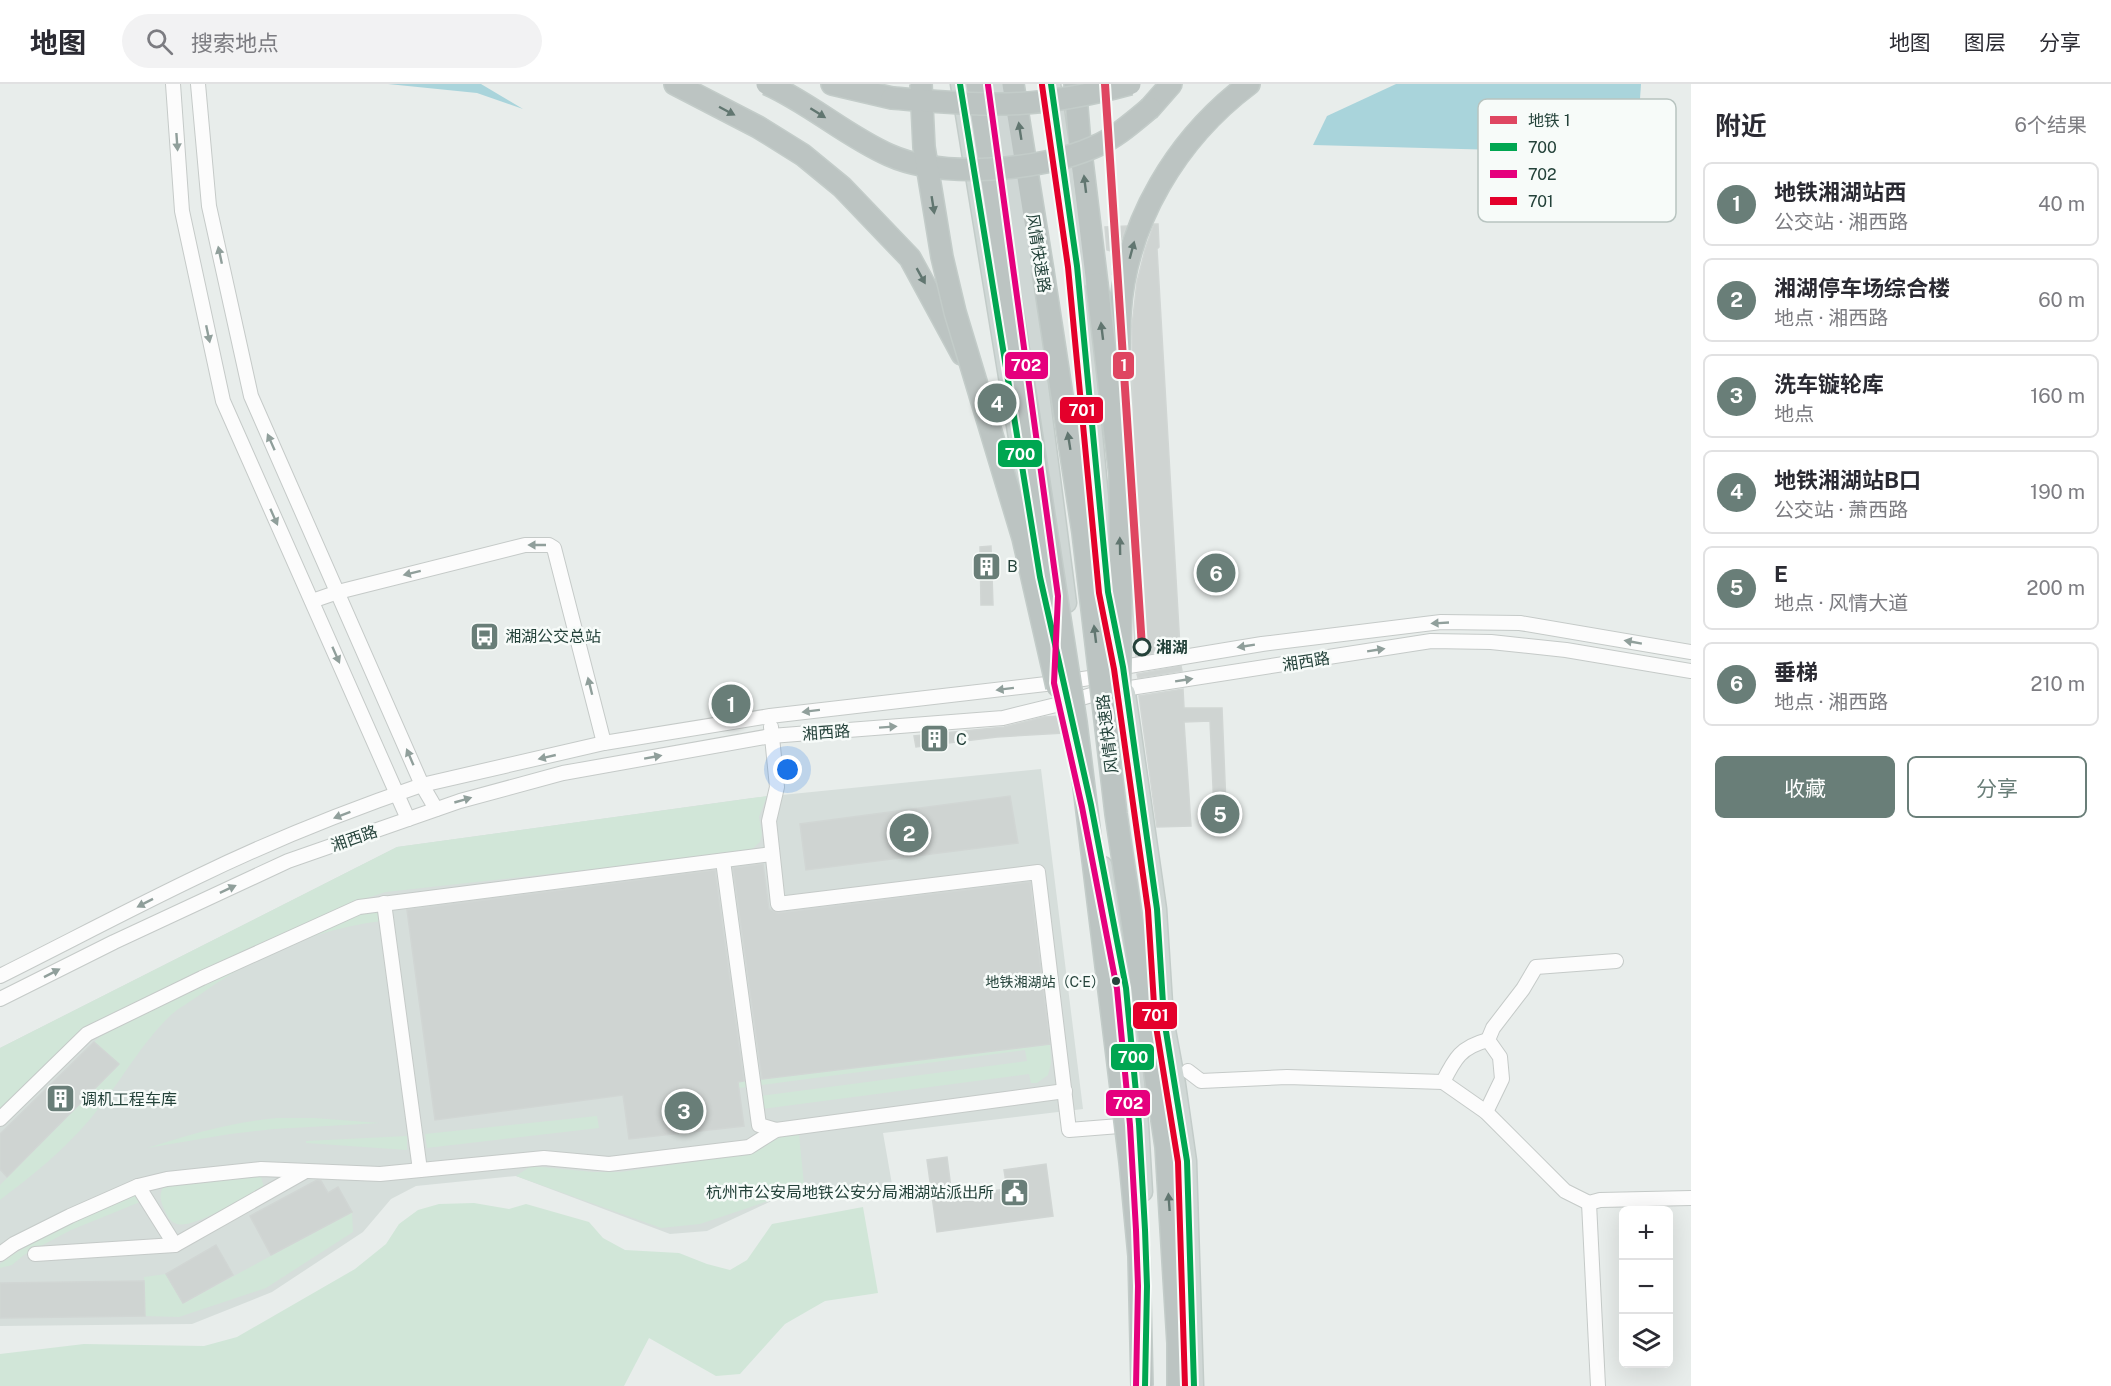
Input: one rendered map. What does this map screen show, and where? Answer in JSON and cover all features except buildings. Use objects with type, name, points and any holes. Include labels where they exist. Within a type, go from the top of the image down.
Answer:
[{"type":"highway","points":[[675,84],[758,127],[803,155],[842,187],[875,219],[910,258],[939,309],[981,393]]},
{"type":"highway","points":[[767,84],[804,104],[860,141],[891,156],[917,164],[990,169],[1058,159],[1094,147],[1141,116],[1171,84]]},
{"type":"highway","points":[[832,84],[892,98],[1009,104],[1091,95],[1130,84]]},
{"type":"highway","points":[[921,84],[924,147],[942,257],[955,312],[1023,538],[1056,679],[1081,840],[1105,964]]},
{"type":"highway","name":"风情快速路","points":[[977,84],[1074,710],[1130,1162],[1139,1256],[1143,1386]]},
{"type":"highway","name":"风情快速路","points":[[1013,84],[1083,533],[1116,814],[1166,1147],[1178,1343],[1178,1386]]},
{"type":"highway","points":[[1076,84],[1080,144],[1119,475]]},
{"type":"highway","points":[[1116,814],[1120,699],[1120,312],[1134,242],[1160,182],[1175,160],[1226,102],[1249,84]]},
{"type":"main road","points":[[960,84],[1040,577],[1091,806],[1126,988],[1139,1124],[1147,1286],[1143,1386]]},
{"type":"main road","points":[[997,84],[1067,596],[1063,682]]},
{"type":"main road","points":[[1051,84],[1077,266],[1107,592],[1123,667],[1157,909],[1164,1018]]},
{"type":"main road","points":[[1004,353],[1022,263]]},
{"type":"main road","points":[[1097,685],[1111,789],[1134,917],[1164,1018],[1176,1084],[1186,1161],[1194,1386]]},
{"type":"street","points":[[173,84],[182,211],[222,401],[408,819]]},
{"type":"street","points":[[198,84],[209,206],[250,396],[422,784],[436,809]]},
{"type":"street","points":[[312,601],[338,592],[525,545],[549,545],[554,548],[604,743]]},
{"type":"street","name":"湘西路","points":[[0,999],[114,942],[288,861],[460,801],[563,773],[771,736],[1003,718],[1068,702],[1123,667],[1262,644],[1441,622],[1520,623],[1691,652]]},
{"type":"street","name":"湘西路","points":[[0,976],[200,875],[294,834],[396,794],[422,784],[604,743],[770,716],[1063,682],[1126,689],[1431,641],[1491,642],[1566,650],[1691,671]]},
{"type":"street","points":[[770,716],[777,787],[768,820],[778,904],[1038,872],[1069,1130],[1139,1124]]},
{"type":"street","points":[[0,1119],[87,1034],[202,978],[358,907],[772,854]]},
{"type":"street","points":[[723,861],[759,1125],[776,1130],[1065,1091]]},
{"type":"street","points":[[384,903],[420,1170]]},
{"type":"street","points":[[1443,1082],[1455,1058],[1476,1044],[1488,1040],[1493,1028],[1523,989],[1536,967],[1616,961]]},
{"type":"street","points":[[1486,1112],[1502,1079],[1500,1057],[1488,1040]]},
{"type":"street","points":[[1188,1071],[1201,1081],[1287,1077],[1443,1082],[1486,1112],[1566,1191],[1589,1203],[1600,1200],[1691,1198]]},
{"type":"street","points":[[0,1254],[14,1244],[70,1216],[138,1186],[167,1179],[261,1169],[380,1173],[544,1158],[609,1164],[749,1147],[776,1130]]},
{"type":"street","points":[[35,1254],[175,1245],[306,1171]]},
{"type":"street","points":[[138,1186],[175,1245]]},
{"type":"street","points":[[1589,1203],[1598,1386]]},
{"type":"shaded area","points":[[1041,769],[1083,1109],[883,1133],[893,1190],[780,1197],[707,1231],[670,1234],[516,1176],[416,1186],[391,1199],[363,1232],[272,1292],[192,1324],[0,1326],[0,1048],[397,847],[752,798]]},
{"type":"green space","points":[[767,796],[759,817],[762,834],[760,842],[752,849],[737,853],[386,892],[354,902],[81,1029],[0,1109],[0,1048],[397,847]]},
{"type":"green space","points":[[380,908],[381,921],[308,938],[262,957],[175,1011],[150,1038],[81,1130],[48,1162],[0,1200],[0,1185],[119,1065],[94,1042],[101,1036],[209,981],[350,916]]},
{"type":"green space","points":[[1050,1044],[1051,1063],[1048,1075],[1037,1083],[1031,1083],[1029,1074],[762,1109],[760,1096],[1027,1061],[1025,1050],[739,1088],[737,1082]]},
{"type":"green space","points":[[597,1116],[599,1128],[427,1148],[425,1134]]},
{"type":"green space","points":[[277,1118],[315,1118],[380,1123],[274,1129],[147,1148],[196,1133]]},
{"type":"green space","points":[[799,1134],[805,1195],[780,1197],[700,1224],[661,1228],[516,1176],[531,1166],[593,1172],[621,1172],[754,1153],[779,1137]]},
{"type":"green space","points":[[407,1136],[407,1150],[306,1143],[306,1141]]},
{"type":"green space","points":[[255,1175],[261,1177],[264,1187],[195,1222],[177,1224],[173,1222],[161,1201],[161,1191],[165,1185]]},
{"type":"green space","points":[[135,1194],[140,1202],[71,1230],[24,1255],[12,1265],[0,1268],[0,1264],[15,1253],[48,1234]]},
{"type":"green space","points":[[474,1203],[509,1209],[526,1204],[589,1222],[603,1238],[625,1250],[679,1253],[730,1270],[747,1260],[772,1224],[863,1207],[878,1293],[825,1301],[785,1324],[740,1374],[716,1376],[649,1338],[624,1386],[0,1386],[0,1354],[84,1344],[204,1346],[237,1337],[355,1269],[386,1244],[399,1224],[418,1210],[439,1204]]},
{"type":"green space","points":[[352,1212],[353,1232],[266,1288],[179,1317],[145,1316],[144,1277],[166,1274],[184,1303]]},
{"type":"water","points":[[388,84],[481,84],[523,109],[477,93]]},
{"type":"water","points":[[1396,84],[1641,84],[1640,99],[1478,99],[1478,149],[1313,145],[1327,116]]},
{"type":"metro line","name":"1","points":[[1105,84],[1142,647]]},
{"type":"transit line","name":"700","points":[[960,84],[1040,577],[1091,805],[1126,988],[1139,1124],[1145,1230],[1147,1286],[1145,1386]]},
{"type":"transit line","name":"700","points":[[1051,84],[1077,266],[1108,592],[1123,667],[1157,909],[1164,1019],[1187,1161],[1194,1386]]},
{"type":"transit line","name":"702","points":[[988,85],[1058,596],[1054,683],[1082,807],[1117,989],[1130,1125],[1136,1230],[1138,1286],[1136,1386]]},
{"type":"transit line","name":"701","points":[[1042,85],[1068,267],[1099,593],[1114,669],[1148,910],[1155,1020],[1178,1162],[1185,1386]]},
{"type":"place","name":"地铁湘湖站B口","points":[[997,403]]},
{"type":"place","name":"B","points":[[986,566]]},
{"type":"place","name":"垂梯","points":[[1216,573]]},
{"type":"place","name":"湘湖公交总站","points":[[484,636]]},
{"type":"place","name":"湘湖","points":[[1142,647]]},
{"type":"place","name":"地铁湘湖站西","points":[[731,704]]},
{"type":"place","name":"C","points":[[935,739]]},
{"type":"place","name":"E","points":[[1220,814]]},
{"type":"place","name":"湘湖停车场综合楼","points":[[909,833]]},
{"type":"place","name":"地铁湘湖站（C·E）","points":[[1116,981]]},
{"type":"place","name":"调机工程车库","points":[[60,1099]]},
{"type":"place","name":"洗车镟轮库","points":[[684,1111]]},
{"type":"place","name":"杭州市公安局地铁公安分局湘湖站派出所","points":[[1015,1192]]}]
